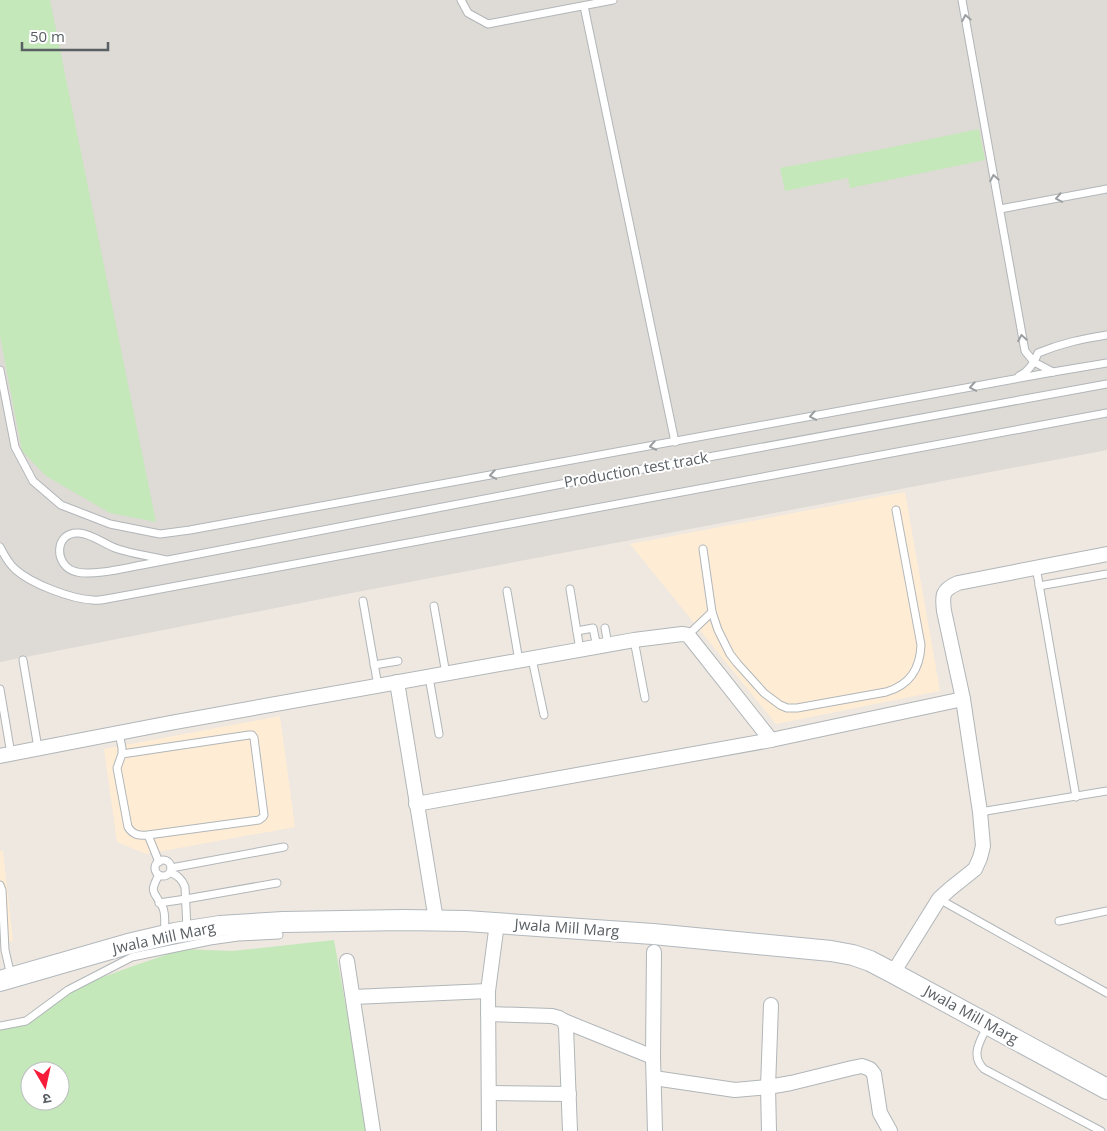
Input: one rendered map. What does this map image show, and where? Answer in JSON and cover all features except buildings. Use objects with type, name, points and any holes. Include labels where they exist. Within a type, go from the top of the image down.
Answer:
[{"type":"street","points":[[893,973],[939,899],[975,869],[983,846],[980,812],[963,699],[944,611],[943,593],[958,582],[1107,554]]},
{"type":"street","points":[[5,755],[170,723],[674,634],[688,635],[771,740]]},
{"type":"street","points":[[397,682],[436,920]]},
{"type":"street","points":[[416,804],[771,740],[963,699]]},
{"type":"street","name":"Jwala Mill Marg","points":[[6,980],[128,944],[187,931],[220,926],[283,922],[436,920],[497,923],[654,934],[831,951],[852,955],[893,973],[1107,1089]]},
{"type":"street","points":[[489,1131],[488,991],[497,923]]},
{"type":"street","points":[[654,952],[653,1057],[655,1131]]},
{"type":"street","points":[[347,961],[373,1131]]},
{"type":"street","points":[[353,997],[488,991]]},
{"type":"street","points":[[769,1131],[768,1086],[771,1005]]},
{"type":"street","points":[[488,1014],[552,1016],[560,1018],[653,1057]]},
{"type":"street","points":[[564,1021],[566,1028],[570,1131]]},
{"type":"street","points":[[654,1078],[735,1090],[791,1083],[862,1066],[870,1068],[874,1074],[880,1113],[890,1131]]},
{"type":"street","points":[[489,1092],[569,1094]]},
{"type":"lane","points":[[461,0],[468,13],[488,24],[613,0]]},
{"type":"lane","points":[[962,0],[1024,351],[1034,362],[1053,372]]},
{"type":"lane","points":[[584,6],[675,442]]},
{"type":"lane","points":[[1000,209],[1107,189]]},
{"type":"lane","points":[[1004,381],[1023,374],[1034,362],[1038,353],[1070,341],[1103,336]]},
{"type":"lane","points":[[0,370],[15,447],[33,481],[61,505],[110,524],[160,534],[354,501],[1107,363]]},
{"type":"lane","name":"Production test track","points":[[166,560],[117,549],[80,533],[71,534],[65,538],[60,545],[59,553],[62,563],[68,569],[79,573],[94,573],[166,560],[572,482],[1107,384]]},
{"type":"lane","points":[[0,547],[15,569],[28,579],[71,596],[93,600],[112,598],[1107,413]]},
{"type":"lane","points":[[703,549],[712,612],[718,630],[737,663],[764,693],[780,705],[787,708],[797,708],[886,692],[903,685],[914,674],[921,654],[921,645],[896,510]]},
{"type":"lane","points":[[1036,567],[1076,797]]},
{"type":"lane","points":[[1039,586],[1107,574]]},
{"type":"lane","points":[[570,589],[580,650]]},
{"type":"lane","points":[[507,591],[526,660],[544,715]]},
{"type":"lane","points":[[363,601],[378,686]]},
{"type":"lane","points":[[434,606],[446,674]]},
{"type":"lane","points":[[688,635],[712,612]]},
{"type":"lane","points":[[576,631],[594,628],[602,647]]},
{"type":"lane","points":[[602,647],[605,628]]},
{"type":"lane","points":[[634,640],[646,698]]},
{"type":"lane","points":[[23,660],[38,748]]},
{"type":"lane","points":[[374,665],[398,661]]},
{"type":"lane","points":[[429,677],[439,734]]},
{"type":"lane","points":[[0,689],[5,755]]},
{"type":"lane","points":[[119,733],[122,754],[117,768],[128,827],[136,835],[259,820],[264,815],[254,738],[252,735],[122,754]]},
{"type":"lane","points":[[980,812],[1107,791]]},
{"type":"lane","points":[[148,835],[159,862]]},
{"type":"lane","points":[[170,870],[284,847]]},
{"type":"lane","points":[[167,861],[170,864],[170,870],[167,875],[159,875],[155,869],[159,862],[167,861]]},
{"type":"lane","points":[[170,870],[183,881],[185,887],[187,931]]},
{"type":"lane","points":[[159,875],[153,884],[153,889],[164,912],[165,936]]},
{"type":"lane","points":[[159,903],[277,883]]},
{"type":"lane","points":[[0,885],[2,890],[6,980]]},
{"type":"lane","points":[[939,899],[1107,993]]},
{"type":"lane","points":[[1059,921],[1107,911]]},
{"type":"lane","points":[[0,1026],[26,1021],[68,990],[132,956],[210,940],[280,935]]},
{"type":"lane","points":[[988,1024],[976,1055],[980,1066],[1101,1131]]},
{"type":"shaded area","points":[[0,0],[1107,0],[1107,450],[362,591],[0,662]]},
{"type":"shaded area","points":[[905,492],[940,691],[776,724],[630,544]]},
{"type":"shaded area","points":[[280,716],[295,827],[146,854],[117,842],[104,749]]},
{"type":"shaded area","points":[[0,851],[3,851],[13,941],[0,944]]},
{"type":"green space","points":[[0,0],[50,0],[156,522],[110,513],[46,476],[22,451],[0,336]]},
{"type":"green space","points":[[979,129],[985,160],[850,188],[848,178],[785,191],[780,168]]},
{"type":"green space","points":[[334,940],[368,1131],[0,1131],[0,1026],[26,1021],[68,990],[183,949],[232,951]]}]
